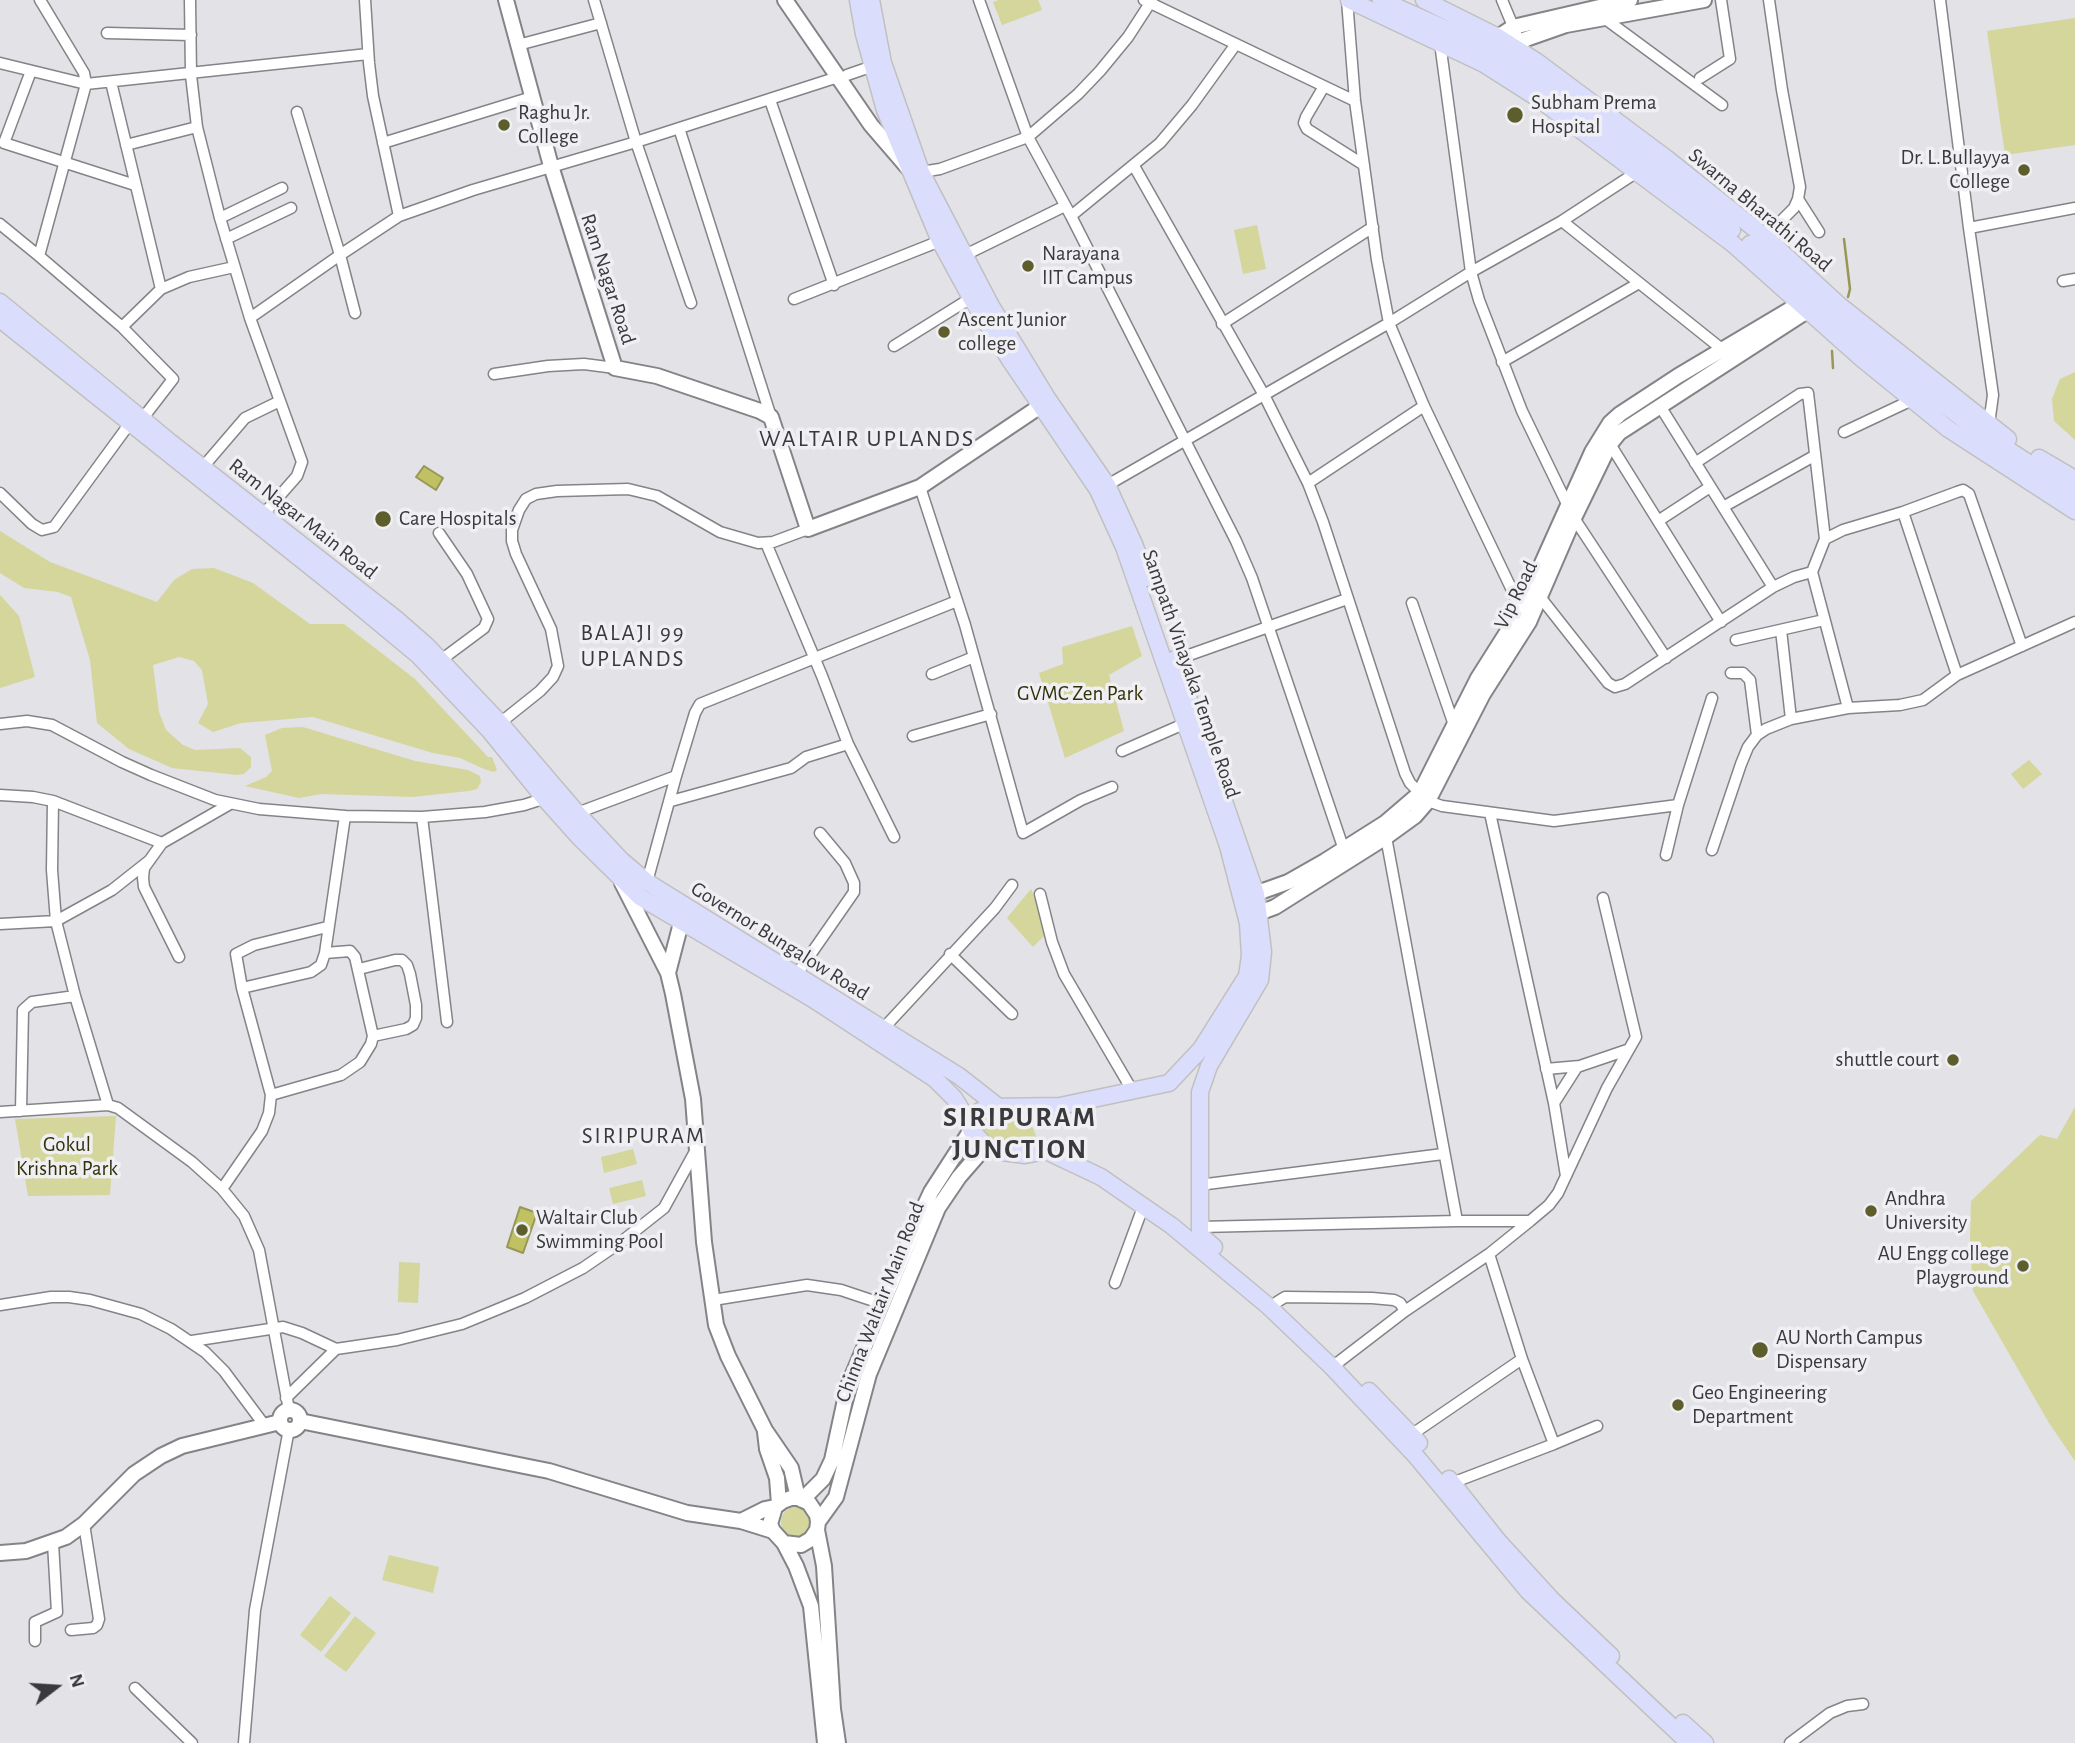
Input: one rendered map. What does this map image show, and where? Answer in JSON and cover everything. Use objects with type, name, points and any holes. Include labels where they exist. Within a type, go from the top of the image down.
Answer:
[{"type":"main road","points":[[858,0],[915,171]]},
{"type":"main road","points":[[870,0],[885,110],[915,171]]},
{"type":"main road","points":[[1348,0],[1484,64],[1539,99],[1733,244],[1811,298]]},
{"type":"main road","points":[[1381,0],[1493,43]]},
{"type":"main road","points":[[1424,0],[1493,43]]},
{"type":"main road","name":"Swarna Bharathi Road","points":[[1493,43],[1536,61],[1666,158],[1765,237],[1811,298],[1981,434]]},
{"type":"main road","points":[[1512,49],[1579,109],[1783,270],[1912,400],[1981,434],[2075,493]]},
{"type":"main road","name":"Sampath Vinayaka Temple Road","points":[[915,171],[940,241],[971,298],[1040,407],[1102,488],[1228,846],[1249,896]]},
{"type":"main road","name":"Sampath Vinayaka Temple Road","points":[[915,171],[1134,544],[1175,660],[1249,896],[1263,952],[1260,980],[1209,1066],[1200,1092]]},
{"type":"main road","name":"Ram Nagar Main Road","points":[[0,302],[136,421],[203,467],[259,519],[396,618],[441,660],[500,723],[552,795]]},
{"type":"main road","points":[[0,319],[136,421],[259,519],[418,655],[552,795],[620,879],[640,897],[878,1034],[945,1087],[986,1146],[1013,1154],[1046,1151],[1101,1177],[1164,1221],[1336,1363],[1528,1591],[1689,1743]]},
{"type":"main road","points":[[1981,434],[2024,449],[2075,479]]},
{"type":"main road","points":[[1981,434],[2075,511]]},
{"type":"main road","name":"Governor Bungalow Road","points":[[552,795],[577,813],[621,860],[647,882],[797,974],[878,1034],[959,1076],[996,1105]]},
{"type":"main road","name":"Sampath Vinayaka Temple Road","points":[[1170,1083],[1201,1049],[1247,976],[1253,915]]},
{"type":"main road","points":[[972,1129],[978,1112],[996,1105],[1033,1108],[1060,1106],[1170,1083],[1200,1092],[1200,1236],[1278,1302],[1336,1363],[1411,1435],[1552,1600],[1705,1743]]},
{"type":"main road","points":[[1164,1221],[1190,1219],[1197,1213],[1199,1193]]},
{"type":"street","points":[[39,256],[86,84],[80,67],[40,0]]},
{"type":"street","points":[[190,0],[191,75],[197,127],[234,267],[302,462],[301,470],[259,519]]},
{"type":"street","points":[[365,0],[368,54],[399,216]]},
{"type":"street","name":"Ram Nagar Road","points":[[506,0],[551,166],[615,368],[657,376],[771,417]]},
{"type":"street","points":[[594,0],[636,142],[691,303]]},
{"type":"street","points":[[793,0],[884,142],[915,171],[940,169],[1028,137],[1054,117],[1100,71],[1128,37],[1149,1],[1355,102]]},
{"type":"street","points":[[979,0],[1028,137],[1185,439],[1252,578],[1344,850]]},
{"type":"street","points":[[1348,0],[1355,102],[1381,290],[1389,323],[1424,407],[1525,616]]},
{"type":"street","points":[[1502,0],[1513,27],[1512,49],[1597,8],[1704,0]]},
{"type":"street","points":[[1493,43],[1513,27],[1630,0]]},
{"type":"street","points":[[1700,78],[1730,59],[1721,0]]},
{"type":"street","points":[[1765,237],[1794,208],[1800,187],[1769,0]]},
{"type":"street","points":[[1940,0],[1993,395],[1981,434]]},
{"type":"street","points":[[1597,8],[1722,105]]},
{"type":"street","points":[[518,45],[601,23]]},
{"type":"street","points":[[107,33],[191,35]]},
{"type":"street","points":[[1440,43],[1471,272],[1479,300],[1522,411],[1571,512],[1666,658]]},
{"type":"street","points":[[963,256],[1068,211],[1134,166],[1160,143],[1176,124],[1236,44]]},
{"type":"street","points":[[0,63],[86,84],[191,75],[279,62],[368,54]]},
{"type":"street","points":[[250,318],[399,216],[878,64]]},
{"type":"street","points":[[31,71],[4,144],[135,185]]},
{"type":"street","points":[[842,76],[898,141]]},
{"type":"street","points":[[111,82],[161,289]]},
{"type":"street","points":[[1323,88],[1306,117],[1304,123],[1307,129],[1364,165]]},
{"type":"street","points":[[383,143],[532,96]]},
{"type":"street","points":[[770,100],[834,285]]},
{"type":"street","points":[[297,112],[355,313]]},
{"type":"street","points":[[126,145],[197,127]]},
{"type":"street","points":[[678,128],[808,529]]},
{"type":"street","points":[[1134,166],[1264,395],[1308,483],[1405,773],[1424,797],[1442,806],[1563,821],[1678,805]]},
{"type":"street","points":[[1102,488],[1562,221],[1637,172]]},
{"type":"street","points":[[220,218],[282,188]]},
{"type":"street","points":[[1798,199],[1819,232]]},
{"type":"street","points":[[226,239],[291,208]]},
{"type":"street","points":[[1969,228],[2075,208]]},
{"type":"street","points":[[1562,221],[1724,350]]},
{"type":"street","points":[[0,224],[122,327],[173,379],[136,421],[54,527],[42,530],[32,524],[0,493]]},
{"type":"street","points":[[1222,324],[1373,228]]},
{"type":"street","points":[[794,299],[940,241]]},
{"type":"street","points":[[122,327],[161,289],[188,277],[234,267]]},
{"type":"street","points":[[2063,281],[2075,279]]},
{"type":"street","points":[[1502,362],[1639,283]]},
{"type":"street","points":[[894,346],[971,298]]},
{"type":"street","name":"Vip Road","points":[[1253,915],[1275,907],[1415,816],[1454,724],[1478,678],[1541,598],[1592,452],[1610,423],[1678,376],[1811,298]]},
{"type":"street","name":"Vip Road","points":[[1249,896],[1288,882],[1344,850],[1424,797],[1525,616],[1571,512],[1610,444],[1619,433],[1811,298]]},
{"type":"street","points":[[494,374],[584,364],[615,368]]},
{"type":"street","points":[[1695,463],[1804,391],[1808,393],[1825,539],[1812,572],[1848,708]]},
{"type":"street","points":[[1844,432],[1912,400]]},
{"type":"street","points":[[203,467],[245,418],[280,401]]},
{"type":"street","points":[[1660,406],[1773,587]]},
{"type":"street","points":[[500,723],[540,691],[558,667],[551,629],[512,541],[512,530],[526,499],[557,491],[628,489],[657,496],[720,532],[766,543],[816,528],[920,487],[1040,407]]},
{"type":"street","points":[[1308,483],[1424,407]]},
{"type":"street","points":[[1610,444],[1721,622]]},
{"type":"street","points":[[1723,507],[1814,456]]},
{"type":"street","points":[[920,487],[991,714],[1023,833],[1081,800],[1112,787]]},
{"type":"street","points":[[1658,521],[1710,487]]},
{"type":"street","points":[[1825,539],[1843,530],[1964,491],[1969,494],[2022,646]]},
{"type":"street","points":[[1903,512],[1957,675]]},
{"type":"street","points":[[439,533],[467,574],[488,619],[484,628],[441,660]]},
{"type":"street","points":[[766,543],[848,744],[894,837]]},
{"type":"street","points":[[1541,598],[1608,683],[1615,687],[1625,684],[1773,587],[1812,572]]},
{"type":"street","points":[[1175,660],[1348,599]]},
{"type":"street","points":[[647,882],[676,776],[700,704],[957,601]]},
{"type":"street","points":[[1412,603],[1454,724]]},
{"type":"street","points":[[1736,640],[1824,620]]},
{"type":"street","points":[[1712,850],[1741,764],[1757,736],[1776,724],[1848,708],[1900,705],[1923,700],[1957,675],[2075,622]]},
{"type":"street","points":[[1781,630],[1791,719]]},
{"type":"street","points":[[932,674],[974,657]]},
{"type":"street","points":[[1731,673],[1748,675],[1757,736]]},
{"type":"street","points":[[1666,855],[1678,805],[1712,698]]},
{"type":"street","points":[[913,736],[991,714]]},
{"type":"street","points":[[0,724],[27,721],[51,725],[136,769],[230,804],[259,809],[345,816],[422,817],[485,812],[552,795]]},
{"type":"street","points":[[1122,751],[1186,723]]},
{"type":"street","points":[[671,801],[791,768],[806,757],[848,744]]},
{"type":"street","points":[[577,813],[676,776]]},
{"type":"street","points":[[0,795],[53,801],[162,843]]},
{"type":"street","points":[[53,801],[52,870],[56,921],[75,996],[108,1105]]},
{"type":"street","points":[[179,957],[144,887],[144,868],[162,843],[230,804]]},
{"type":"street","points":[[1490,813],[1554,1103],[1566,1176]]},
{"type":"street","points":[[242,988],[311,972],[321,965],[345,816]]},
{"type":"street","points":[[422,817],[447,1022]]},
{"type":"street","points":[[797,974],[854,892],[854,883],[845,863],[820,833]]},
{"type":"street","points":[[1386,837],[1457,1221]]},
{"type":"street","points":[[0,924],[56,921],[112,890],[150,859]]},
{"type":"street","points":[[620,879],[668,973],[693,1098],[704,1242],[716,1325],[728,1356],[765,1430],[791,1468],[800,1499]]},
{"type":"street","points":[[878,1034],[995,908],[1012,885]]},
{"type":"street","points":[[1040,894],[1063,974],[1132,1090]]},
{"type":"street","points":[[1546,1069],[1580,1066],[1627,1050],[1634,1045],[1636,1027],[1603,898]]},
{"type":"street","points":[[668,973],[681,923],[691,908]]},
{"type":"street","points":[[222,1189],[262,1131],[269,1113],[271,1095],[242,988],[236,954],[254,945],[327,927]]},
{"type":"street","points":[[271,1095],[348,1071],[369,1051],[373,1036],[355,957],[350,951],[325,953]]},
{"type":"street","points":[[950,954],[1012,1014]]},
{"type":"street","points":[[359,969],[402,960],[410,974],[416,1005],[416,1018],[412,1025],[406,1029],[373,1036]]},
{"type":"street","points":[[21,1111],[23,1010],[32,1002],[75,996]]},
{"type":"street","points":[[1336,1363],[1405,1311],[1489,1254],[1549,1205],[1558,1194],[1627,1050]]},
{"type":"street","points":[[1554,1103],[1568,1078],[1580,1066]]},
{"type":"street","points":[[0,1112],[108,1105],[128,1114],[222,1189],[244,1216],[259,1250],[289,1416],[254,1610],[244,1743]]},
{"type":"street","name":"Chinna Waltair Main Road","points":[[800,1499],[823,1479],[832,1460],[848,1385],[931,1192],[972,1129]]},
{"type":"street","name":"Chinna Waltair Main Road","points":[[817,1526],[836,1497],[869,1374],[937,1208],[986,1146]]},
{"type":"street","points":[[192,1341],[283,1327],[335,1349],[397,1340],[461,1324],[525,1298],[583,1268],[621,1242],[664,1208],[697,1148]]},
{"type":"street","points":[[1199,1193],[1443,1154]]},
{"type":"street","points":[[1115,1283],[1143,1207]]},
{"type":"street","points":[[1200,1227],[1457,1221],[1530,1222]]},
{"type":"street","points":[[1489,1254],[1522,1359],[1554,1444]]},
{"type":"street","points":[[713,1300],[807,1285],[841,1290],[883,1304]]},
{"type":"street","points":[[0,1305],[51,1297],[90,1300],[141,1314],[192,1341],[224,1371],[265,1426]]},
{"type":"street","points":[[1278,1302],[1285,1297],[1372,1298],[1394,1300],[1405,1311]]},
{"type":"street","points":[[0,1553],[26,1551],[53,1543],[84,1524],[134,1474],[161,1456],[193,1443],[265,1426],[289,1416],[335,1349]]},
{"type":"street","points":[[1411,1435],[1522,1359]]},
{"type":"street","points":[[289,1416],[549,1471],[687,1513],[741,1521],[773,1531],[784,1543],[796,1566],[811,1606],[825,1743]]},
{"type":"street","points":[[1452,1483],[1597,1426]]},
{"type":"street","points":[[765,1430],[766,1449],[777,1478],[777,1506],[771,1520],[773,1531]]},
{"type":"street","points":[[741,1521],[783,1501],[800,1499],[814,1508],[824,1566],[833,1709],[838,1743]]},
{"type":"street","points":[[71,1630],[93,1628],[99,1619],[84,1524]]},
{"type":"street","points":[[784,1543],[801,1545],[811,1539],[817,1526]]},
{"type":"street","points":[[35,1642],[35,1622],[57,1612],[53,1543]]},
{"type":"street","points":[[135,1688],[192,1743]]},
{"type":"street","points":[[1790,1743],[1839,1708],[1863,1704]]},
{"type":"green space","points":[[1038,0],[1042,10],[1002,25],[993,2]]},
{"type":"green space","points":[[2075,18],[2075,145],[2005,155],[1987,31]]},
{"type":"green space","points":[[1257,225],[1266,269],[1243,274],[1234,230]]},
{"type":"green space","points":[[2075,372],[2075,440],[2054,421],[2052,399],[2060,379]]},
{"type":"green space","points":[[0,531],[50,562],[157,602],[174,580],[192,569],[214,568],[253,583],[310,624],[344,624],[415,679],[488,757],[492,757],[497,770],[494,772],[460,758],[433,753],[313,717],[241,723],[213,732],[198,723],[208,704],[202,670],[194,661],[179,657],[153,665],[159,712],[166,730],[183,745],[195,750],[240,748],[251,757],[251,767],[244,774],[237,775],[172,768],[129,749],[97,723],[90,660],[71,597],[58,592],[24,588],[0,573]]},
{"type":"green space","points":[[0,595],[19,616],[35,677],[0,688]]},
{"type":"green space","name":"GVMC Zen Park","points":[[1132,626],[1142,656],[1109,675],[1124,731],[1065,758],[1039,673],[1063,664],[1062,647]]},
{"type":"green space","points":[[303,727],[415,761],[468,770],[480,776],[481,782],[477,789],[469,791],[412,797],[321,794],[299,798],[245,786],[266,777],[272,771],[265,735],[282,728]]},
{"type":"green space","points":[[2029,760],[2042,774],[2023,789],[2011,774]]},
{"type":"green space","points":[[1031,889],[1048,932],[1033,947],[1007,918]]},
{"type":"green space","name":"AU Engg college Playground","points":[[2075,1107],[2075,1461],[2049,1423],[1973,1291],[1970,1241],[1971,1201],[2040,1135],[2057,1139]]},
{"type":"green space","name":"Gokul Krishna Park","points":[[116,1116],[110,1195],[28,1196],[15,1119]]},
{"type":"green space","points":[[999,1116],[1033,1128],[1037,1139],[1025,1146],[1009,1146],[981,1134],[979,1123],[984,1118]]},
{"type":"green space","points":[[633,1149],[637,1164],[604,1173],[601,1157]]},
{"type":"green space","points":[[642,1180],[646,1196],[613,1204],[609,1188]]},
{"type":"green space","points":[[399,1262],[420,1263],[418,1303],[398,1302]]},
{"type":"green space","points":[[796,1507],[807,1511],[811,1522],[807,1533],[796,1537],[785,1533],[781,1522],[785,1511]]},
{"type":"green space","points":[[389,1555],[439,1567],[433,1593],[382,1580]]},
{"type":"green space","points":[[330,1596],[351,1613],[321,1652],[300,1635]]},
{"type":"green space","points":[[355,1616],[376,1633],[346,1672],[324,1656]]},
{"type":"shaded area","points":[[424,466],[443,478],[436,490],[416,477]]},
{"type":"shaded area","name":"Waltair Club Swimming Pool","points":[[520,1207],[537,1213],[523,1253],[507,1247]]},
{"type":"waterway","points":[[1844,239],[1850,289],[1848,297]]},
{"type":"waterway","points":[[1832,351],[1833,368]]},
{"type":"place","name":"Subham Prema Hospital","points":[[1515,115]]},
{"type":"place","name":"Raghu Jr. College","points":[[504,125]]},
{"type":"place","name":"Dr. L.Bullayya College","points":[[2024,170]]},
{"type":"place","name":"Narayana IIT Campus","points":[[1028,266]]},
{"type":"place","name":"Ascent Junior college","points":[[944,332]]},
{"type":"place","name":"Care Hospitals","points":[[383,519]]},
{"type":"place","name":"shuttle court","points":[[1953,1060]]},
{"type":"place","name":"Andhra University","points":[[1871,1211]]},
{"type":"place","name":"Waltair Club Swimming Pool","points":[[522,1230]]},
{"type":"place","name":"AU Engg college Playground","points":[[2023,1266]]},
{"type":"place","name":"AU North Campus Dispensary","points":[[1760,1350]]},
{"type":"place","name":"Geo Engineering Department","points":[[1678,1405]]},
{"type":"district","name":"WALTAIR UPLANDS","points":[[867,439]]},
{"type":"district","name":"BALAJI 99 UPLANDS","points":[[633,646]]},
{"type":"district","name":"SIRIPURAM JUNCTION","points":[[1020,1134]]},
{"type":"district","name":"SIRIPURAM","points":[[644,1136]]}]
